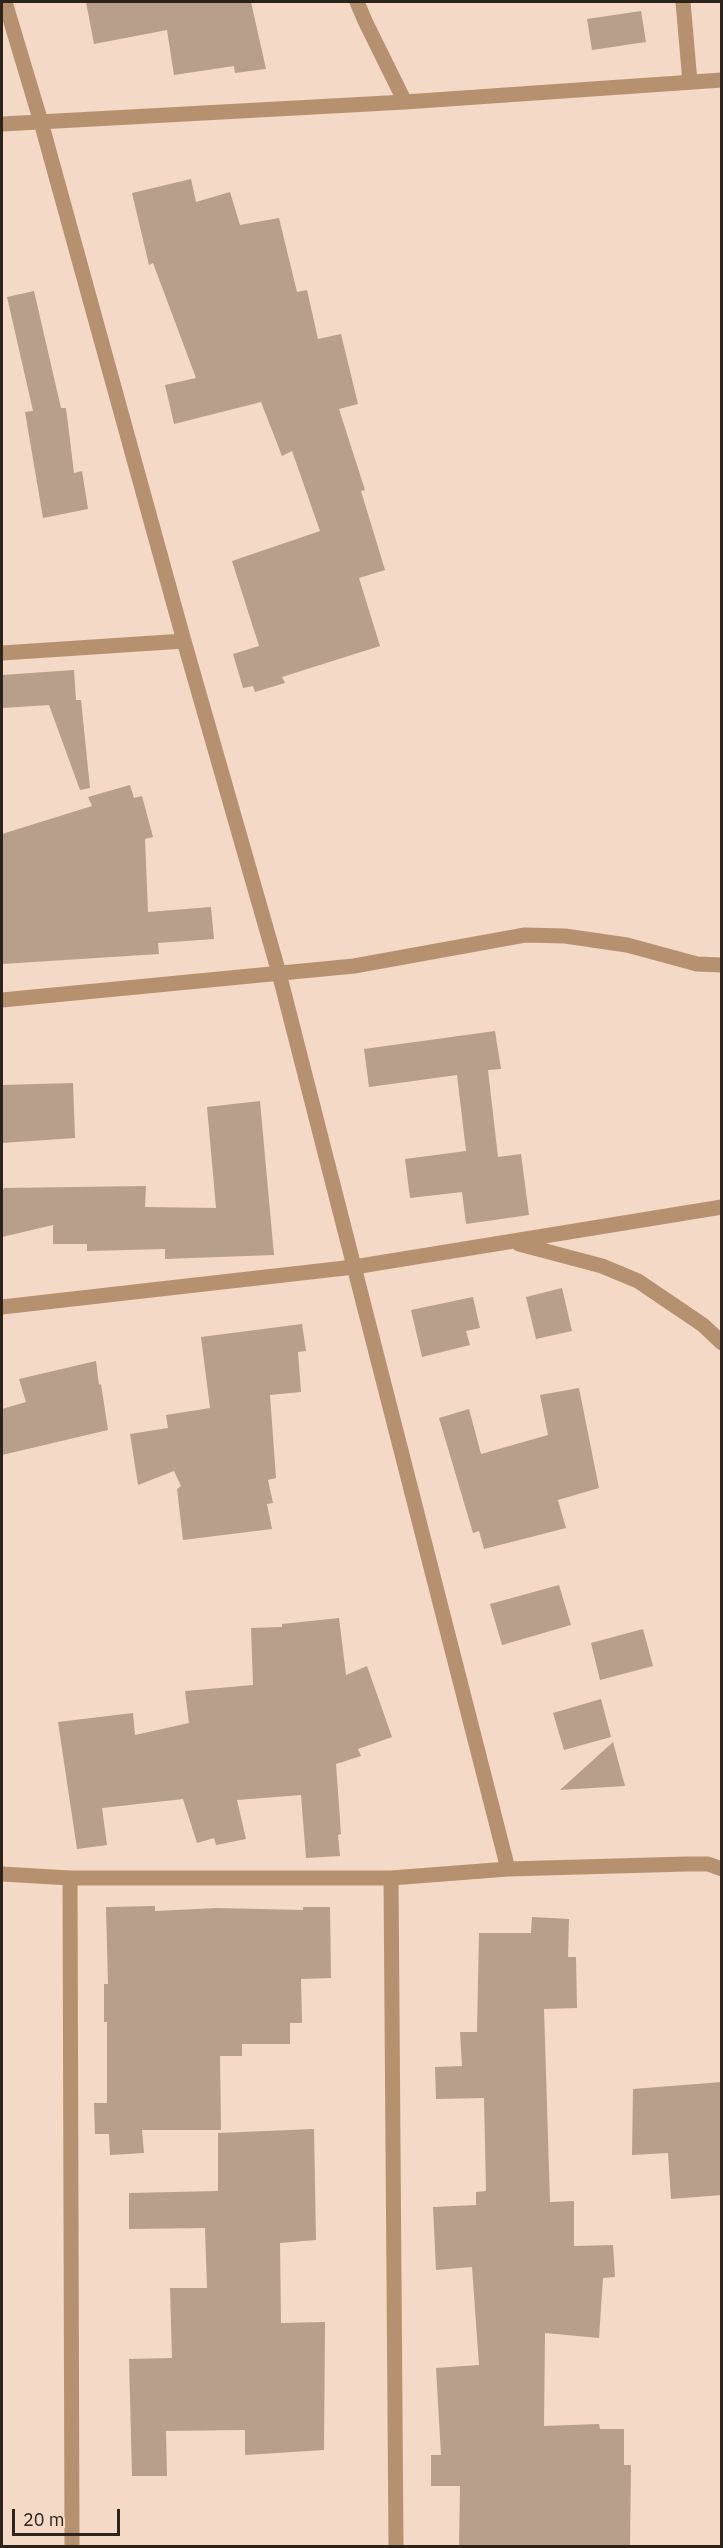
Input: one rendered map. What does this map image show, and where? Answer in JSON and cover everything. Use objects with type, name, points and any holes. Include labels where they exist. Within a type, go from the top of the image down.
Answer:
[{"type":"street","points":[[5,2],[41,122],[184,641],[279,973],[508,1869]]},
{"type":"street","points":[[357,2],[364,21],[405,102]]},
{"type":"street","points":[[683,2],[690,82]]},
{"type":"street","points":[[2,124],[405,102],[722,80]]},
{"type":"street","points":[[2,653],[184,641]]},
{"type":"street","points":[[2,1000],[354,966],[525,935],[565,936],[627,945],[697,964],[722,965]]},
{"type":"street","points":[[2,1307],[354,1267],[722,1207]]},
{"type":"street","points":[[513,1242],[602,1266],[638,1281],[703,1325],[722,1343]]},
{"type":"street","points":[[2,1874],[70,1878],[391,1878],[508,1869],[687,1864],[708,1864],[722,1869]]},
{"type":"street","points":[[70,1878],[72,2547]]},
{"type":"street","points":[[391,1878],[396,2547]]},
{"type":"building","points":[[86,2],[251,2],[266,69],[235,73],[234,66],[174,75],[167,30],[94,44]]},
{"type":"building","points":[[641,11],[646,42],[592,50],[587,19]]},
{"type":"building","points":[[191,179],[196,202],[230,192],[240,225],[279,218],[297,292],[307,290],[318,339],[341,334],[358,404],[339,409],[365,490],[361,491],[385,570],[359,578],[380,646],[282,677],[285,683],[255,692],[253,686],[243,688],[233,654],[259,646],[232,561],[320,531],[292,451],[282,456],[261,402],[174,424],[165,385],[196,378],[153,263],[149,265],[132,193]]},
{"type":"building","points":[[34,291],[61,408],[66,408],[74,473],[82,471],[88,509],[43,518],[25,412],[33,411],[7,297]]},
{"type":"building","points":[[74,670],[76,700],[81,700],[90,788],[80,790],[49,705],[2,708],[2,675]]},
{"type":"building","points":[[130,785],[134,798],[142,796],[153,837],[145,839],[148,912],[211,907],[214,939],[158,943],[159,954],[2,964],[2,834],[92,806],[88,797]]},
{"type":"building","points":[[495,1031],[501,1069],[488,1070],[498,1157],[521,1154],[529,1215],[466,1224],[462,1192],[410,1198],[405,1159],[466,1151],[457,1075],[369,1087],[364,1049]]},
{"type":"building","points":[[73,1083],[75,1138],[2,1143],[2,1085]]},
{"type":"building","points":[[260,1101],[274,1255],[165,1259],[165,1249],[87,1251],[87,1244],[53,1244],[53,1225],[2,1237],[2,1192],[4,1188],[146,1186],[145,1207],[216,1208],[207,1107]]},
{"type":"building","points":[[562,1288],[572,1331],[536,1339],[526,1297]]},
{"type":"building","points":[[473,1297],[480,1328],[466,1331],[470,1345],[422,1357],[411,1310]]},
{"type":"building","points":[[302,1324],[306,1351],[298,1352],[301,1392],[270,1395],[276,1478],[268,1480],[273,1503],[267,1504],[272,1529],[183,1540],[177,1489],[181,1486],[174,1471],[138,1485],[130,1434],[168,1428],[166,1415],[210,1408],[201,1337]]},
{"type":"building","points":[[96,1361],[108,1430],[2,1455],[2,1409],[26,1402],[19,1379]]},
{"type":"building","points":[[579,1388],[599,1488],[558,1500],[566,1528],[484,1549],[479,1531],[473,1533],[439,1418],[469,1409],[481,1454],[548,1435],[540,1395]]},
{"type":"building","points":[[559,1585],[571,1625],[502,1645],[490,1604]]},
{"type":"building","points":[[339,1618],[346,1675],[367,1666],[392,1737],[358,1749],[361,1756],[336,1764],[341,1834],[338,1835],[340,1856],[306,1858],[301,1795],[237,1800],[246,1839],[216,1845],[214,1838],[197,1843],[183,1799],[102,1808],[107,1845],[77,1849],[58,1722],[133,1713],[135,1735],[189,1723],[185,1691],[253,1685],[251,1628],[282,1627],[282,1624]]},
{"type":"building","points":[[643,1629],[653,1666],[600,1680],[591,1643]]},
{"type":"building","points":[[601,1699],[611,1737],[564,1750],[553,1713]]},
{"type":"building","points":[[613,1742],[625,1786],[560,1790]]},
{"type":"building","points":[[155,1906],[155,1911],[217,1908],[303,1910],[303,1907],[330,1907],[331,1978],[301,1979],[302,2023],[290,2023],[290,2044],[242,2044],[242,2056],[220,2056],[221,2130],[142,2130],[144,2153],[110,2155],[109,2134],[95,2134],[94,2103],[107,2103],[107,2022],[104,2022],[104,1984],[108,1984],[106,1907]]},
{"type":"building","points":[[532,1917],[569,1919],[568,1957],[576,1957],[577,2008],[544,2009],[550,2202],[574,2201],[574,2246],[613,2245],[615,2277],[603,2278],[599,2338],[545,2333],[544,2426],[599,2424],[600,2429],[624,2429],[624,2465],[631,2465],[630,2547],[459,2547],[460,2486],[431,2486],[431,2455],[441,2455],[436,2368],[479,2365],[472,2267],[436,2270],[433,2207],[476,2205],[476,2192],[486,2191],[484,2098],[436,2099],[435,2067],[462,2066],[460,2032],[477,2032],[479,1933],[531,1933]]},
{"type":"building","points":[[722,2082],[722,2195],[671,2199],[668,2153],[632,2155],[633,2089]]},
{"type":"building","points":[[314,2129],[316,2240],[280,2243],[281,2323],[325,2322],[324,2450],[245,2455],[245,2430],[166,2431],[167,2476],[132,2476],[129,2359],[172,2358],[170,2288],[207,2288],[205,2228],[129,2229],[129,2193],[218,2191],[218,2133]]}]
